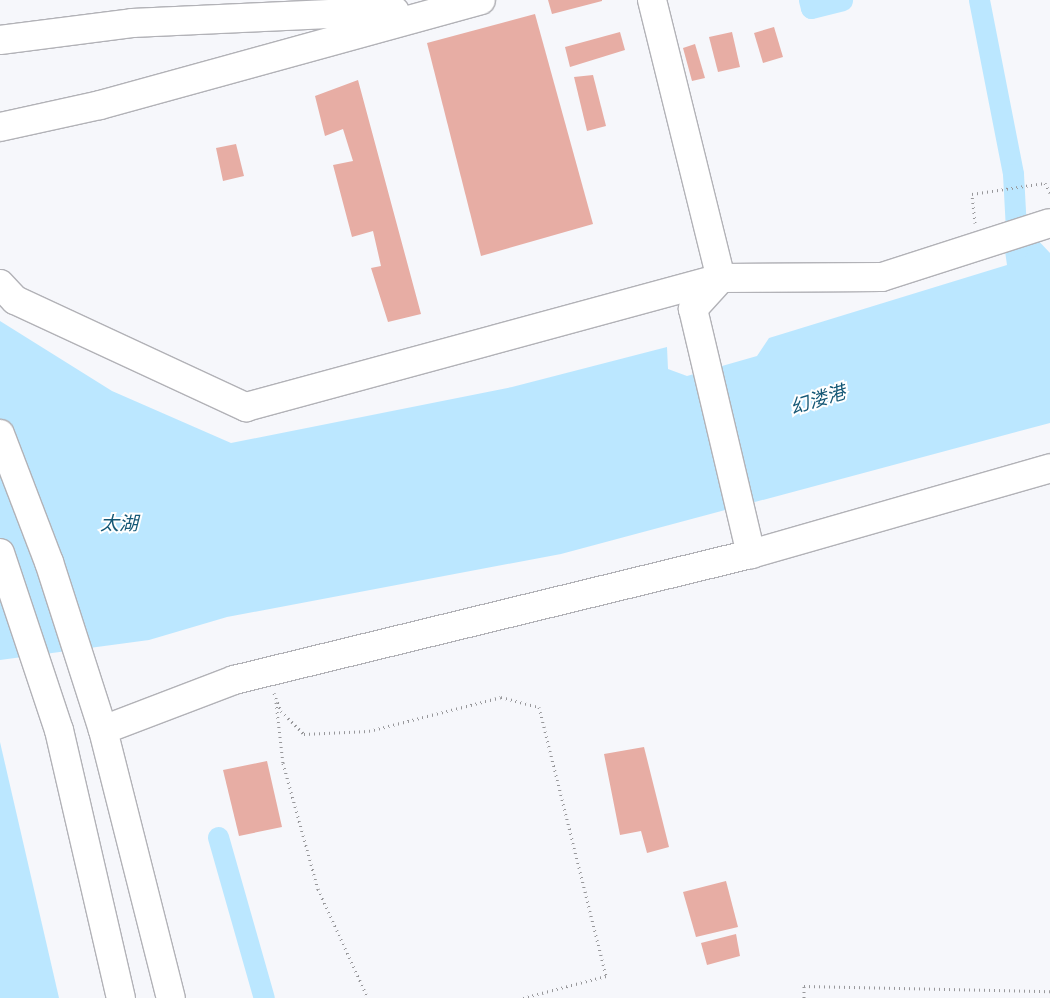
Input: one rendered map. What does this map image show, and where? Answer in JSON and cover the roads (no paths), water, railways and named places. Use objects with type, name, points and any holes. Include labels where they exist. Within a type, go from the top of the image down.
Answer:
[{"type":"street","points":[[0,40],[132,23],[298,18],[417,10],[480,0]]},
{"type":"street","points":[[0,127],[100,105],[480,0]]},
{"type":"street","points":[[652,0],[721,278]]},
{"type":"street","points":[[0,284],[15,300],[246,407],[721,278],[882,277],[1050,223]]},
{"type":"street","points":[[721,278],[693,309],[751,554]]},
{"type":"street","points":[[0,434],[49,562],[82,676],[103,730],[171,998]]},
{"type":"street","points":[[103,730],[234,680],[751,554],[1050,468]]},
{"type":"street","points":[[0,554],[59,730],[121,998]]},
{"type":"water","name":"太湖","points":[[1033,235],[1050,253],[1050,423],[561,554],[227,617],[149,640],[0,660],[0,321],[112,391],[231,443],[512,387],[667,347],[668,369],[687,376],[757,356],[769,338],[1007,265],[1004,244]]},
{"type":"water","points":[[0,742],[59,998],[0,998]]},
{"type":"waterway","points":[[809,0],[811,8],[842,0]]},
{"type":"waterway","points":[[979,0],[1013,174],[1017,249]]},
{"type":"waterway","points":[[218,837],[264,998]]},
{"type":"water label","name":"幻溇港","points":[[818,400]]}]
